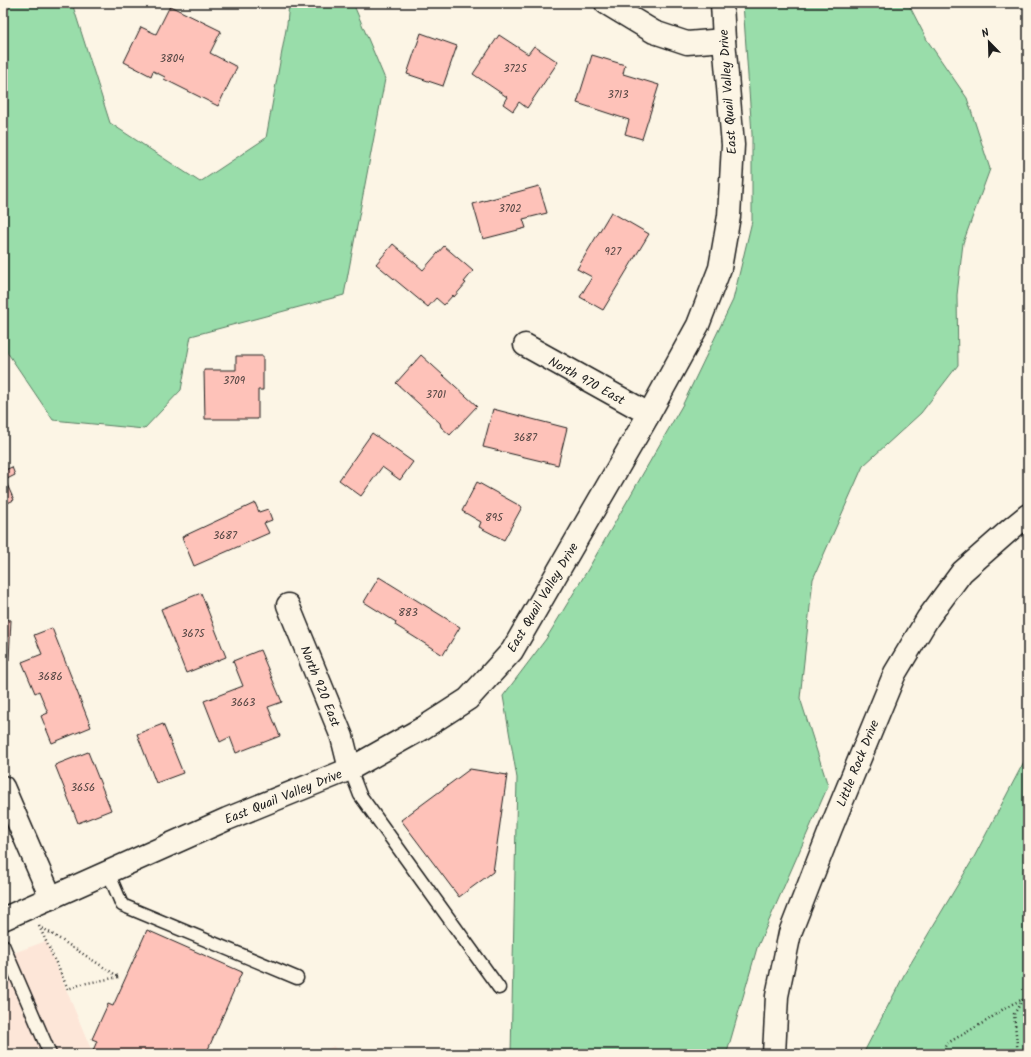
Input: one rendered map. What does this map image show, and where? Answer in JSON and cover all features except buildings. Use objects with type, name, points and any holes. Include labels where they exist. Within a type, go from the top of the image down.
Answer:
[{"type":"street","points":[[606,3],[654,32],[687,43],[724,40]]},
{"type":"street","name":"East Quail Valley Drive","points":[[3,919],[227,819],[350,769],[423,728],[468,699],[512,650],[649,414],[698,325],[720,268],[729,216],[733,145],[722,3]]},
{"type":"street","name":"North 970 East","points":[[525,345],[649,414]]},
{"type":"street","name":"Little Rock Drive","points":[[774,1054],[777,996],[790,933],[834,820],[895,673],[928,618],[962,572],[1028,515]]},
{"type":"street","name":"North 920 East","points":[[288,605],[342,737],[350,769]]},
{"type":"street","points":[[3,787],[51,898]]},
{"type":"lane","points":[[350,769],[360,795],[499,988]]},
{"type":"lane","points":[[108,872],[122,905],[297,978]]},
{"type":"lane","points":[[3,945],[50,1054]]},
{"type":"path","points":[[39,925],[119,977],[82,984],[68,989],[39,925]]},
{"type":"path","points":[[942,1054],[946,1044],[988,1020],[1006,1007],[1028,996]]},
{"type":"path","points":[[1018,1054],[1014,1014],[1023,999]]},
{"type":"shaded area","points":[[46,941],[93,1054],[3,1054],[3,957]]},
{"type":"shaded area","points":[[334,1046],[338,1054],[316,1054]]},
{"type":"green space","points":[[3,3],[72,3],[110,123],[200,182],[266,138],[287,24],[289,3],[353,3],[385,79],[344,295],[191,336],[181,390],[144,429],[53,420],[3,346]]},
{"type":"green space","points":[[743,3],[908,3],[927,40],[967,98],[990,169],[963,243],[957,295],[958,365],[921,413],[863,466],[813,579],[800,698],[828,786],[757,948],[728,1049],[725,1054],[511,1054],[517,778],[503,696],[546,639],[587,571],[683,404],[733,300],[752,221],[752,134]]},
{"type":"green space","points":[[1028,754],[1028,1054],[863,1054],[905,973],[973,859]]}]
